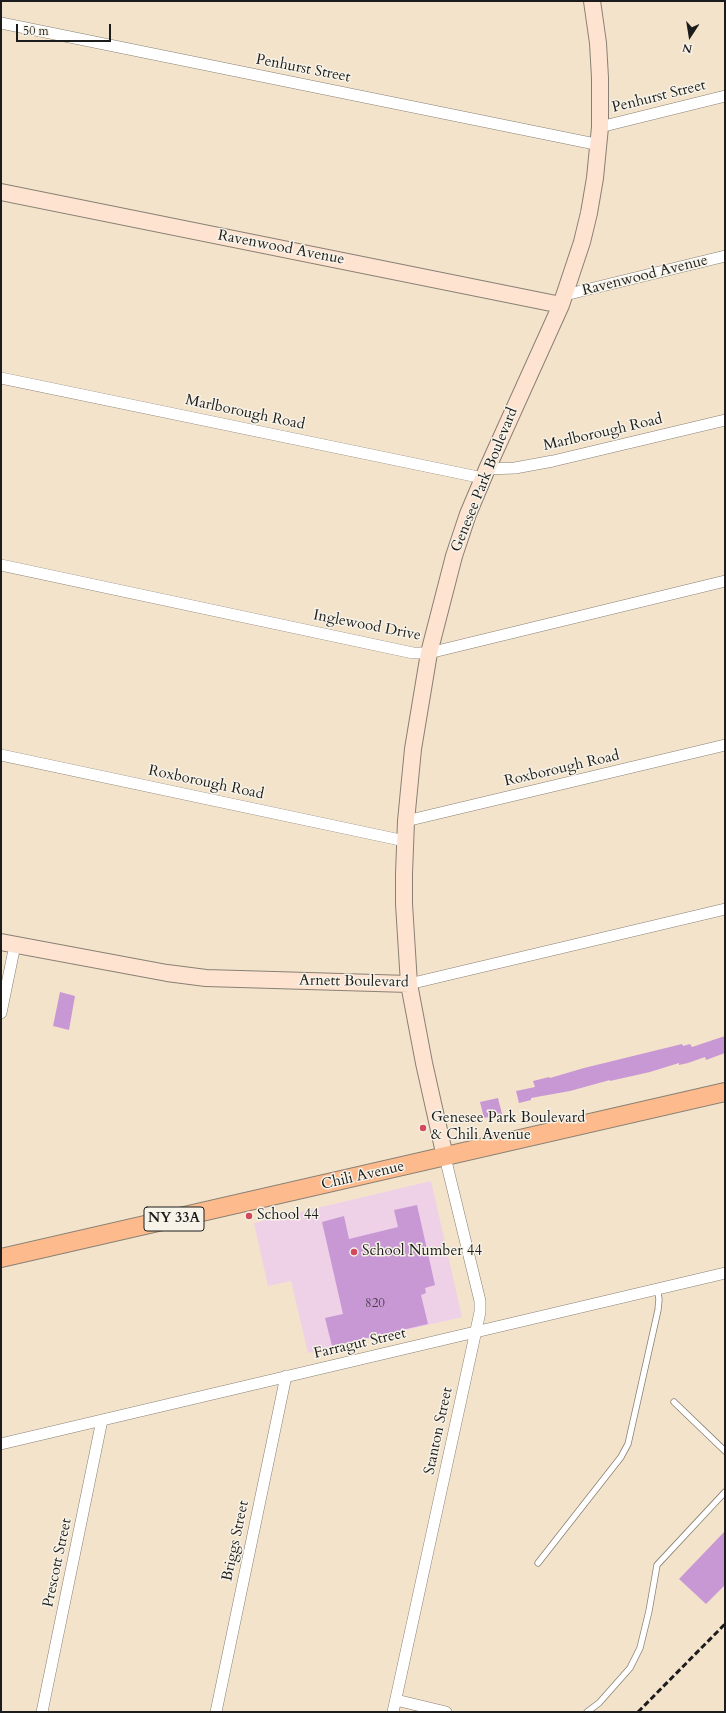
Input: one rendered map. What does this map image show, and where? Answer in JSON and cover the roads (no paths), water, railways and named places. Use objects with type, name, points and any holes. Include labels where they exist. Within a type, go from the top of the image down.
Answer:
[{"type":"main road","name":"Chili Avenue","points":[[1,1258],[725,1092]]},
{"type":"street","name":"Genesee Park Boulevard","points":[[445,1157],[424,1063],[409,984],[404,904],[405,841],[413,749],[429,653],[454,556],[468,514],[485,474],[563,300],[582,242],[589,213],[600,144],[598,50],[592,1]]},
{"type":"street","name":"Penhurst Street","points":[[1,23],[600,144]]},
{"type":"street","name":"Penhurst Street","points":[[600,128],[725,96]]},
{"type":"street","name":"Ravenwood Avenue","points":[[1,192],[563,300],[725,256]]},
{"type":"street","name":"Marlborough Road","points":[[1,378],[485,474],[553,461],[725,420]]},
{"type":"street","name":"Inglewood Drive","points":[[1,565],[413,653],[429,653],[725,581]]},
{"type":"street","name":"Roxborough Road","points":[[406,821],[725,745]]},
{"type":"street","name":"Roxborough Road","points":[[1,755],[405,841]]},
{"type":"street","name":"Arnett Boulevard","points":[[8,943],[167,973],[206,978],[409,984],[725,909]]},
{"type":"street","points":[[1,1013],[8,943]]},
{"type":"street","name":"Stanton Street","points":[[393,1712],[480,1312],[480,1301],[445,1157]]},
{"type":"street","name":"Farragut Street","points":[[1,1444],[725,1272]]},
{"type":"street","name":"Briggs Street","points":[[216,1712],[286,1376]]},
{"type":"street","name":"Prescott Street","points":[[42,1712],[102,1420]]},
{"type":"street","points":[[396,1700],[446,1712]]},
{"type":"lane","points":[[538,1563],[621,1457],[628,1444],[658,1310],[659,1299],[657,1288]]},
{"type":"lane","points":[[674,1402],[725,1451]]},
{"type":"lane","points":[[587,1712],[599,1703],[630,1668],[640,1648],[649,1611],[657,1565],[725,1492]]},
{"type":"railway","points":[[638,1712],[725,1624]]},
{"type":"place","name":"Genesee Park Boulevard & Chili Avenue","points":[[423,1128]]},
{"type":"place","name":"School 44","points":[[249,1216]]},
{"type":"place","name":"School Number 44","points":[[354,1252]]}]
